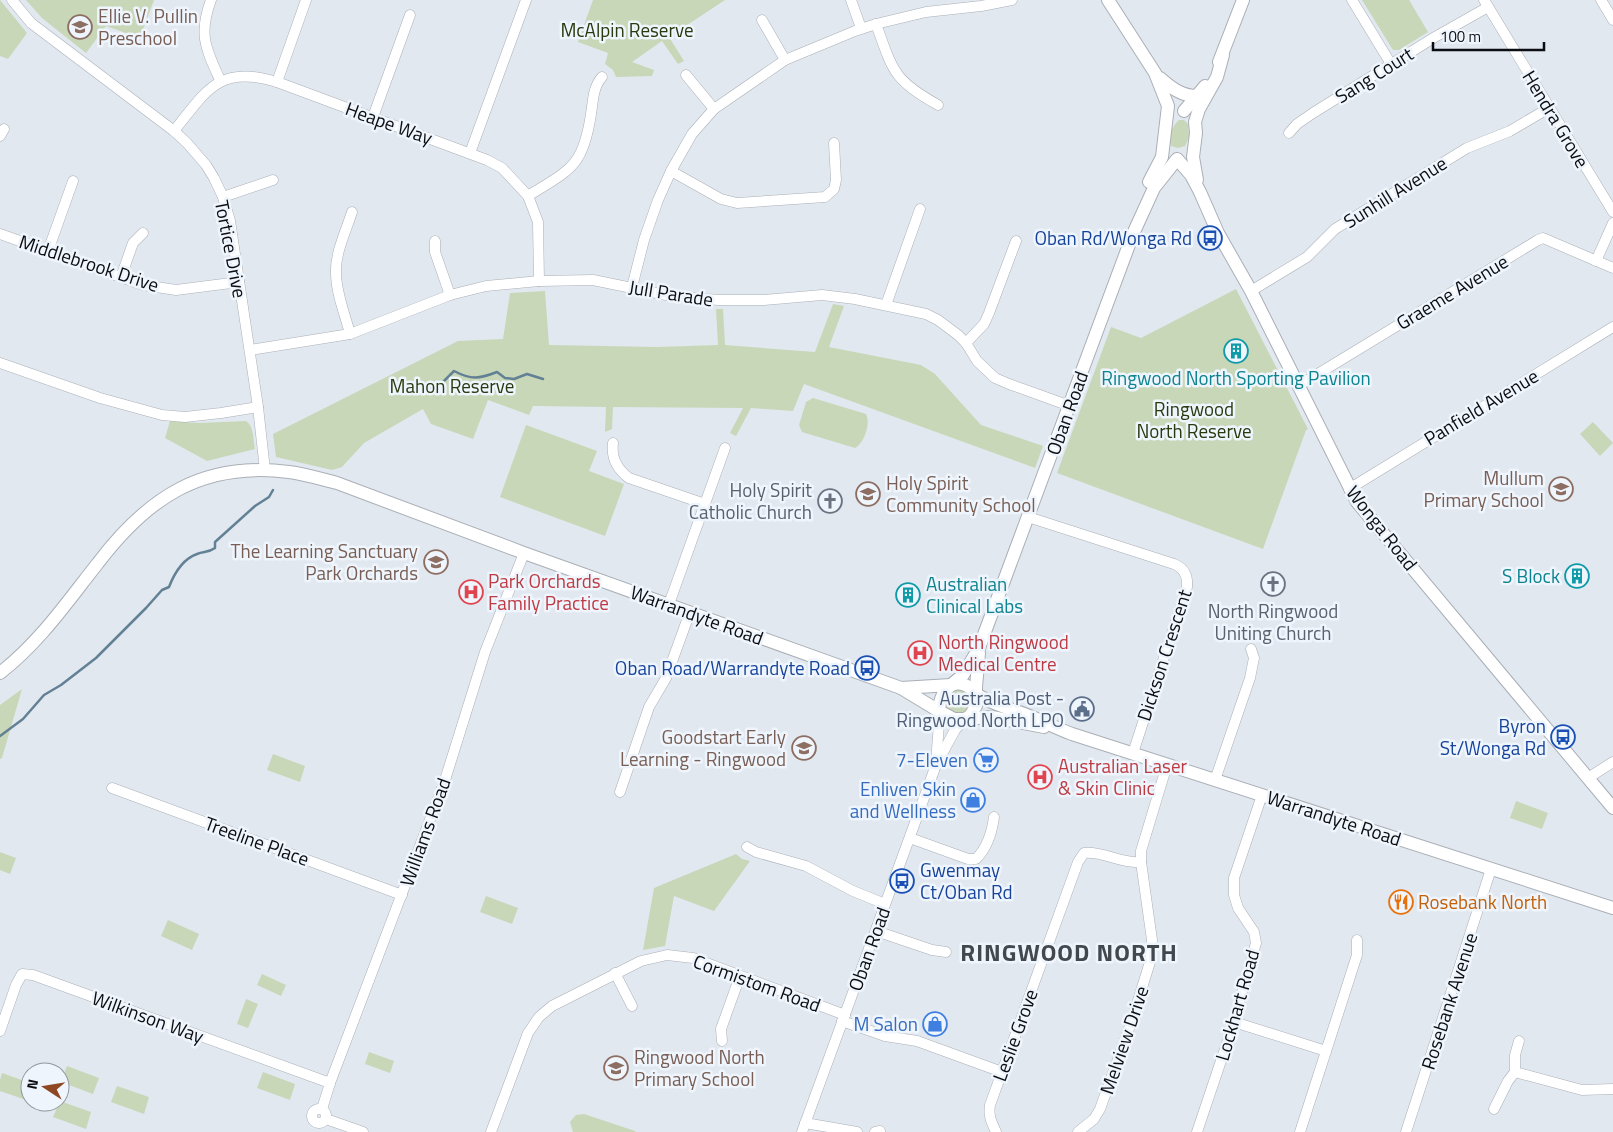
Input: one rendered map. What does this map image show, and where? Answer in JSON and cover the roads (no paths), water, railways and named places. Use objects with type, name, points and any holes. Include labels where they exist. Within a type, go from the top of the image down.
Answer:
[{"type":"main road","points":[[1108,0],[1157,76],[1195,122]]},
{"type":"main road","points":[[1199,191],[1193,161],[1196,133],[1195,122],[1198,109],[1217,77],[1223,55],[1244,0]]},
{"type":"main road","points":[[1164,144],[1171,121],[1184,111],[1197,96],[1223,55]]},
{"type":"main road","points":[[1157,76],[1174,89],[1189,96],[1197,96]]},
{"type":"main road","points":[[1157,76],[1168,108],[1164,144]]},
{"type":"main road","name":"Oban Road","points":[[951,685],[963,675],[979,648],[1133,234],[1150,195],[1166,172],[1189,149],[1195,122]]},
{"type":"main road","name":"Oban Road","points":[[1133,234],[1142,196],[1160,164],[1164,144]]},
{"type":"main road","name":"Wonga Road","points":[[1164,144],[1170,154],[1191,175],[1218,233],[1251,292],[1349,489],[1363,509],[1613,808]]},
{"type":"main road","points":[[1166,172],[1180,175],[1199,191]]},
{"type":"main road","name":"Warrandyte Road","points":[[0,673],[20,657],[53,621],[118,538],[142,513],[167,495],[198,481],[238,472],[265,470],[305,475],[337,483],[524,553],[901,688],[939,711]]},
{"type":"main road","name":"Oban Road","points":[[976,694],[980,662],[979,648]]},
{"type":"main road","points":[[965,684],[976,694],[977,701],[974,711],[965,719],[954,719],[939,711],[941,695],[951,685],[965,684]]},
{"type":"main road","name":"Warrandyte Road","points":[[901,688],[951,685]]},
{"type":"main road","name":"Warrandyte Road","points":[[976,694],[988,702],[1038,719],[1056,728],[1613,908]]},
{"type":"main road","name":"Warrandyte Road","points":[[965,719],[992,717],[1035,726],[1056,728]]},
{"type":"street","name":"Tortice Drive","points":[[12,0],[31,23],[174,131],[206,165],[223,197],[230,221],[250,350],[265,470]]},
{"type":"street","points":[[174,131],[205,92],[220,80],[208,53],[203,35],[205,16],[211,0]]},
{"type":"street","points":[[276,82],[306,0]]},
{"type":"street","points":[[470,153],[526,0]]},
{"type":"street","points":[[851,0],[861,28]]},
{"type":"street","points":[[632,287],[644,240],[658,200],[671,171],[692,134],[714,109],[785,60],[861,28],[926,12],[981,6],[1012,0]]},
{"type":"street","points":[[1352,0],[1391,64]]},
{"type":"street","points":[[1601,0],[1613,20]]},
{"type":"street","name":"Sang Court","points":[[1289,133],[1297,124],[1313,113],[1486,4]]},
{"type":"street","name":"Hendra Grove","points":[[1486,4],[1613,212]]},
{"type":"street","points":[[373,117],[410,14]]},
{"type":"street","points":[[762,20],[785,60]]},
{"type":"street","points":[[876,24],[891,66],[900,80],[938,105]]},
{"type":"street","points":[[686,75],[714,109]]},
{"type":"street","name":"Heape Way","points":[[220,80],[245,76],[265,78],[470,153],[502,168],[528,196],[538,222],[539,281]]},
{"type":"street","points":[[528,196],[568,170],[578,159],[586,144],[594,93],[602,77]]},
{"type":"street","name":"Sunhill Avenue","points":[[1251,292],[1307,257],[1335,229],[1467,148],[1510,131],[1549,108]]},
{"type":"street","points":[[671,171],[721,199],[737,203],[825,197],[834,189],[836,180],[834,142]]},
{"type":"street","points":[[223,197],[273,180]]},
{"type":"street","points":[[48,251],[73,181]]},
{"type":"street","points":[[886,305],[920,209]]},
{"type":"street","points":[[350,334],[338,291],[336,272],[339,251],[352,212]]},
{"type":"street","points":[[1596,261],[1613,223]]},
{"type":"street","points":[[121,277],[133,243],[143,233]]},
{"type":"street","name":"Middlebrook Drive","points":[[0,234],[142,285],[176,290],[239,282]]},
{"type":"street","name":"Graeme Avenue","points":[[1298,386],[1543,238],[1613,268]]},
{"type":"street","points":[[434,241],[435,252],[450,295]]},
{"type":"street","points":[[966,343],[984,324],[1016,241]]},
{"type":"street","name":"Jull Parade","points":[[250,350],[350,334],[450,295],[486,286],[539,281],[593,280],[666,295],[711,300],[764,300],[822,295],[886,305],[926,314],[948,326],[966,343],[977,361],[995,378],[1070,406]]},
{"type":"street","name":"Panfield Avenue","points":[[1349,489],[1613,327]]},
{"type":"street","points":[[0,363],[100,398],[162,415],[185,417],[258,407]]},
{"type":"street","points":[[613,443],[612,451],[620,471],[629,478],[705,504]]},
{"type":"street","points":[[669,604],[725,448]]},
{"type":"street","name":"Dickson Crescent","points":[[1028,517],[1174,564],[1179,566],[1186,575],[1187,587],[1133,753]]},
{"type":"street","name":"Williams Road","points":[[319,1121],[330,1083],[444,780],[485,652],[524,553]]},
{"type":"street","points":[[620,792],[649,707],[666,678],[690,612]]},
{"type":"street","points":[[1215,780],[1253,668],[1254,658],[1251,649]]},
{"type":"street","name":"Oban Road","points":[[936,765],[939,711]]},
{"type":"street","name":"Oban Road","points":[[803,1127],[936,765],[955,730],[965,719]]},
{"type":"street","points":[[1588,778],[1613,762]]},
{"type":"street","name":"Melview Drive","points":[[1078,1132],[1094,1119],[1100,1109],[1150,962],[1152,940],[1141,851],[1167,764]]},
{"type":"street","name":"Treeline Place","points":[[112,788],[402,895]]},
{"type":"street","name":"Lockhart Road","points":[[1198,1132],[1234,1022],[1256,943],[1254,932],[1238,908],[1234,895],[1234,878],[1262,795]]},
{"type":"street","points":[[910,838],[968,859],[976,859],[981,854],[993,831],[994,817]]},
{"type":"street","points":[[747,847],[756,852],[806,866],[853,891],[886,904]]},
{"type":"street","name":"Leslie Grove","points":[[996,1132],[988,1112],[1078,862],[1084,852],[1094,852],[1129,862],[1141,862]]},
{"type":"street","name":"Rosebank Avenue","points":[[1406,1132],[1491,869]]},
{"type":"street","points":[[876,931],[932,950],[946,952]]},
{"type":"street","points":[[1300,1132],[1357,955],[1357,940]]},
{"type":"street","name":"Cormistom Road","points":[[491,1132],[528,1033],[539,1017],[562,1000],[615,973],[641,961],[667,955],[693,958],[885,1036],[917,1041],[1002,1072]]},
{"type":"street","points":[[615,973],[632,1006]]},
{"type":"street","name":"Wilkinson Way","points":[[0,1031],[16,985],[22,974],[33,975],[330,1083]]},
{"type":"street","points":[[722,1041],[721,1029],[740,976]]},
{"type":"street","points":[[1234,1022],[1326,1051]]},
{"type":"street","points":[[1494,1109],[1508,1081],[1515,1072],[1515,1055],[1519,1041]]},
{"type":"street","points":[[1515,1072],[1577,1089],[1613,1089]]},
{"type":"street","points":[[319,1121],[363,1132]]},
{"type":"street","points":[[803,1127],[857,1132]]},
{"type":"waterway","points":[[426,390],[441,384],[454,371],[470,377],[480,377],[497,372],[505,378],[514,379],[527,374],[543,379]]},
{"type":"waterway","points":[[0,736],[23,719],[44,695],[61,685],[96,658],[162,590],[169,587],[176,572],[187,559],[215,548],[215,542],[255,506],[269,497],[273,490]]},
{"type":"place","name":"Ellie V. Pullin Preschool","points":[[80,27]]},
{"type":"place","name":"Oban Rd/Wonga Rd","points":[[1210,238]]},
{"type":"place","name":"Ringwood North Sporting Pavilion","points":[[1236,351]]},
{"type":"place","name":"Mullum Primary School","points":[[1561,489]]},
{"type":"place","name":"Holy Spirit Community School","points":[[868,494]]},
{"type":"place","name":"Holy Spirit Catholic Church","points":[[830,501]]},
{"type":"place","name":"The Learning Sanctuary Park Orchards","points":[[436,562]]},
{"type":"place","name":"S Block","points":[[1577,576]]},
{"type":"place","name":"North Ringwood Uniting Church","points":[[1273,584]]},
{"type":"place","name":"Park Orchards Family Practice","points":[[471,592]]},
{"type":"place","name":"Australian Clinical Labs","points":[[908,595]]},
{"type":"place","name":"North Ringwood Medical Centre","points":[[920,653]]},
{"type":"place","name":"Oban Road/Warrandyte Road","points":[[867,668]]},
{"type":"place","name":"Australia Post - Ringwood North LPO","points":[[1082,709]]},
{"type":"place","name":"Byron St/Wonga Rd","points":[[1563,737]]},
{"type":"place","name":"Goodstart Early Learning - Ringwood","points":[[804,748]]},
{"type":"place","name":"7-Eleven","points":[[986,760]]},
{"type":"place","name":"Australian Laser & Skin Clinic","points":[[1040,777]]},
{"type":"place","name":"Enliven Skin and Wellness","points":[[973,800]]},
{"type":"place","name":"Gwenmay Ct/Oban Rd","points":[[902,881]]},
{"type":"place","name":"Rosebank North","points":[[1401,902]]},
{"type":"place","name":"M Salon","points":[[935,1024]]},
{"type":"place","name":"Ringwood North Primary School","points":[[616,1068]]},
{"type":"district","name":"RINGWOOD NORTH","points":[[1069,953]]},
{"type":"park label","name":"McAlpin Reserve","points":[[627,30]]},
{"type":"park label","name":"Mahon Reserve","points":[[452,386]]},
{"type":"park label","name":"Ringwood North Reserve","points":[[1194,420]]}]
